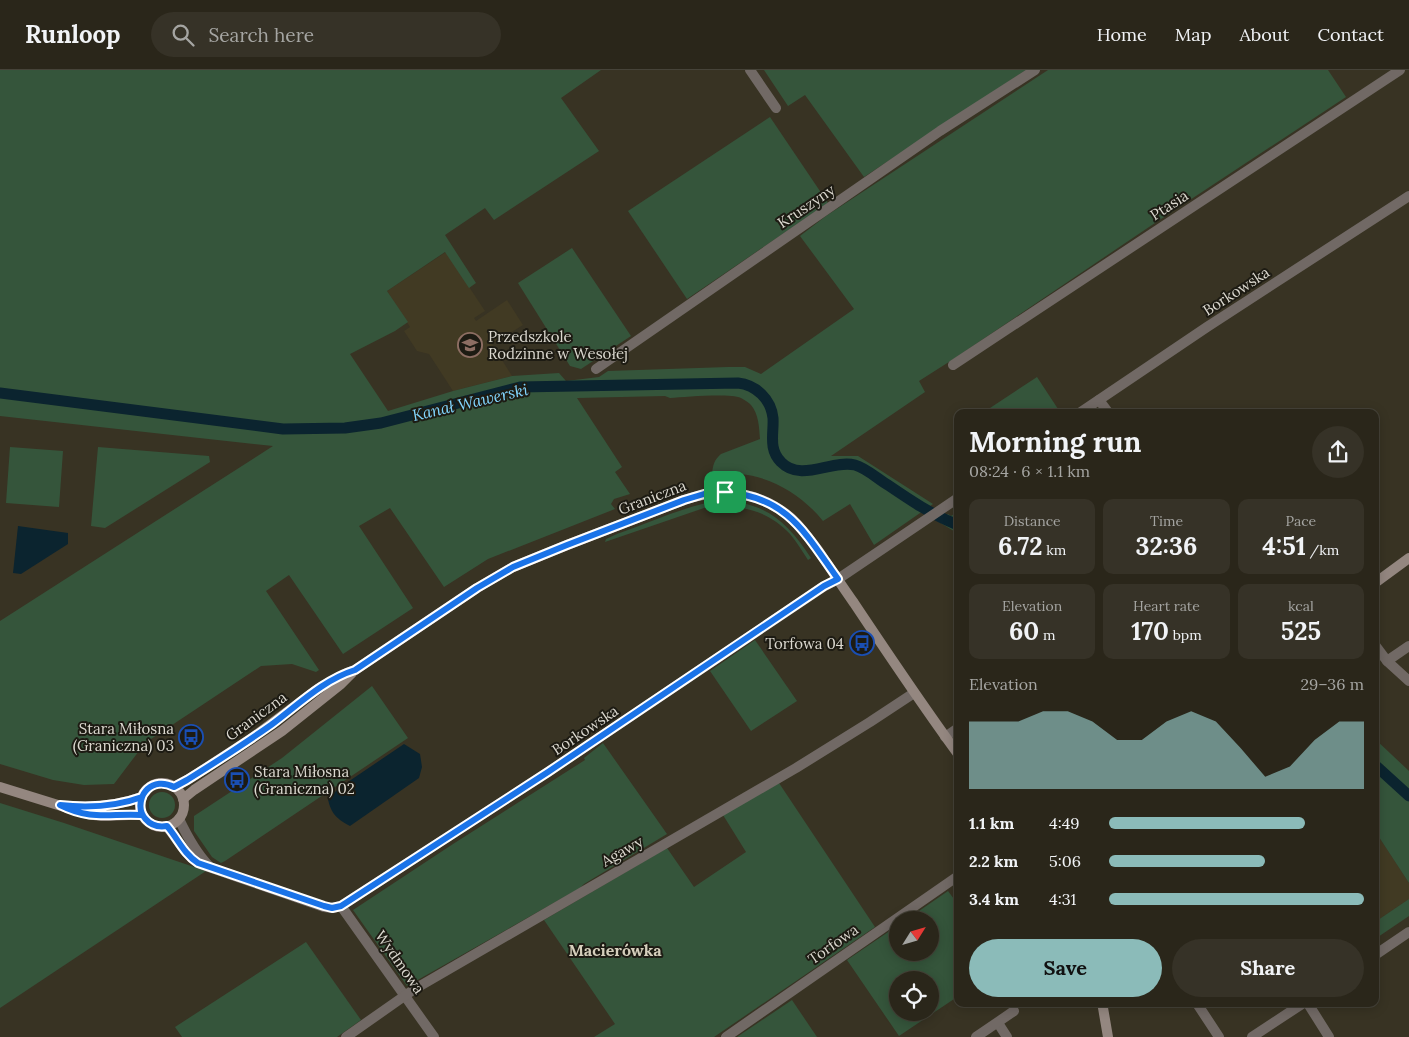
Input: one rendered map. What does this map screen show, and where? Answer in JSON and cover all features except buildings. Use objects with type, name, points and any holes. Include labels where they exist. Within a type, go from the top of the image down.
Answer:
[{"type":"street","points":[[750,70],[776,108]]},
{"type":"street","name":"Kruszyny","points":[[596,369],[940,131],[1034,70]]},
{"type":"street","name":"Ptasia","points":[[953,365],[1400,70]]},
{"type":"street","name":"Borkowska","points":[[1086,409],[1207,327],[1409,196]]},
{"type":"street","points":[[1099,400],[1106,409]]},
{"type":"street","name":"Graniczna","points":[[183,799],[288,726],[341,684],[355,670],[483,584],[513,567],[684,500],[704,494],[725,492],[761,499],[790,516],[838,579],[914,693],[954,748]]},
{"type":"street","name":"Borkowska","points":[[341,906],[548,772],[954,501]]},
{"type":"street","points":[[1379,580],[1409,558]]},
{"type":"street","points":[[1387,661],[1409,646]]},
{"type":"street","points":[[1379,650],[1387,661],[1409,681]]},
{"type":"street","name":"Graniczna","points":[[174,787],[252,738],[323,685],[355,670]]},
{"type":"street","name":"Agawy","points":[[346,1037],[413,990],[796,768],[914,693]]},
{"type":"street","points":[[945,736],[954,730]]},
{"type":"street","points":[[163,783],[174,787],[180,792],[183,799],[184,809],[179,819],[174,824],[160,827],[147,821],[142,815],[140,804],[146,790],[156,784],[163,783]]},
{"type":"street","points":[[0,787],[60,805],[75,812],[93,816],[142,815]]},
{"type":"street","points":[[60,805],[80,807],[107,806],[142,797]]},
{"type":"street","points":[[179,819],[197,851],[210,867]]},
{"type":"street","points":[[167,826],[189,856],[198,863],[324,906],[332,908],[341,906]]},
{"type":"street","name":"Torfowa","points":[[726,1037],[954,879]]},
{"type":"street","name":"Wydmowa","points":[[341,906],[434,1037]]},
{"type":"street","points":[[1379,952],[1409,932]]},
{"type":"street","points":[[1103,1007],[1108,1037]]},
{"type":"street","points":[[1199,1007],[1219,1037]]},
{"type":"street","points":[[1252,1037],[1298,1007]]},
{"type":"street","points":[[1309,1007],[1329,1037]]},
{"type":"street","points":[[976,1037],[1014,1011]]},
{"type":"street","points":[[998,1023],[1008,1037]]},
{"type":"shaded area","points":[[446,252],[485,311],[474,318],[476,321],[507,300],[523,325],[492,344],[512,376],[453,391],[429,354],[417,351],[404,331],[410,327],[387,291]]},
{"type":"shaded area","points":[[1379,837],[1409,883],[1409,899],[1379,919]]},
{"type":"green space","points":[[0,70],[601,70],[561,98],[599,151],[494,220],[485,208],[445,235],[476,283],[469,288],[445,252],[387,291],[408,322],[395,331],[350,354],[388,411],[453,391],[512,376],[559,373],[566,381],[599,377],[608,371],[728,367],[745,367],[761,374],[854,309],[800,236],[826,216],[1048,70],[1328,70],[1346,97],[919,381],[925,392],[831,456],[858,456],[933,504],[874,545],[850,504],[823,521],[797,496],[764,479],[740,474],[712,474],[714,463],[721,454],[760,439],[756,413],[751,405],[741,398],[696,396],[670,398],[665,396],[577,398],[622,467],[615,472],[630,494],[614,499],[611,504],[615,509],[488,559],[444,587],[390,508],[359,526],[413,608],[343,654],[289,575],[266,591],[319,670],[316,672],[292,664],[261,666],[145,743],[114,784],[84,785],[53,780],[0,764],[0,621],[273,446],[0,416]]},
{"type":"green space","points":[[764,70],[1026,70],[864,177],[805,95],[788,106]]},
{"type":"green space","points":[[770,117],[828,203],[687,299],[628,211]]},
{"type":"green space","points":[[572,248],[631,336],[581,369],[570,366],[518,283]]},
{"type":"green space","points":[[1037,377],[1058,409],[989,409]]},
{"type":"green space","points":[[10,447],[63,451],[59,507],[6,503]]},
{"type":"green space","points":[[98,447],[209,456],[210,462],[105,528],[91,526]]},
{"type":"green space","points":[[723,500],[752,506],[775,517],[793,534],[811,558],[808,560],[790,534],[771,519],[761,513],[727,506],[704,508],[605,542],[606,539],[617,534],[669,514],[709,502]]},
{"type":"green space","points":[[948,514],[951,516],[954,514],[954,531],[939,522]]},
{"type":"green space","points":[[755,640],[797,701],[751,731],[710,671]]},
{"type":"green space","points":[[372,686],[408,738],[225,861],[221,863],[212,857],[194,831],[194,816],[282,758]]},
{"type":"green space","points":[[603,743],[667,834],[580,888],[407,986],[353,910],[585,760],[584,758]]},
{"type":"green space","points":[[1379,743],[1409,771],[1409,883],[1379,837]]},
{"type":"green space","points":[[779,783],[875,927],[714,1037],[594,1037],[615,1024],[544,920],[667,848],[694,887],[746,852],[723,815]]},
{"type":"green space","points":[[162,792],[171,796],[175,805],[171,814],[162,818],[153,814],[149,805],[153,796]]},
{"type":"green space","points":[[0,803],[64,823],[206,871],[0,1008]]},
{"type":"green space","points":[[948,891],[954,899],[954,999],[939,1009],[939,971],[889,971],[889,1021],[921,1021],[899,1036],[847,960],[889,931],[889,961],[939,961],[939,911],[919,911]]},
{"type":"green space","points":[[1409,899],[1409,916],[1379,936],[1379,919]]},
{"type":"green space","points":[[306,942],[361,1020],[337,1037],[182,1037],[175,1027]]},
{"type":"green space","points":[[792,1000],[817,1037],[737,1037]]},
{"type":"water","points":[[18,526],[68,533],[68,544],[21,574],[13,573]]},
{"type":"water","points":[[404,744],[420,754],[422,767],[419,778],[350,826],[338,818],[331,809],[328,799],[339,788]]},
{"type":"waterway","name":"Kanał Wawerski","points":[[0,393],[283,429],[345,428],[381,423],[520,387],[738,383],[751,387],[766,399],[772,411],[774,452],[781,462],[789,468],[807,471],[846,464],[859,466],[922,507],[954,523]]},
{"type":"waterway","name":"Kanał Wawerski","points":[[1379,769],[1409,796]]},
{"type":"place","name":"Przedszkole Rodzinne w Wesołej","points":[[470,345]]},
{"type":"place","name":"Torfowa 04","points":[[862,643]]},
{"type":"place","name":"Stara Miłosna (Graniczna) 03","points":[[191,737]]},
{"type":"place","name":"Stara Miłosna (Graniczna) 02","points":[[237,780]]},
{"type":"district","name":"Macierówka","points":[[615,950]]},
{"type":"route","points":[[725,492],[704,494],[684,500],[525,561],[499,575],[355,670],[336,678],[316,690],[252,738],[187,780],[174,787],[160,784],[149,788],[141,800],[140,808],[142,815],[93,816],[75,812],[60,805],[80,807],[107,806],[142,797],[141,800],[140,804],[140,808],[144,818],[156,826],[167,826],[188,855],[198,863],[328,908],[341,906],[548,772],[824,586],[838,579],[798,524],[790,516],[761,499],[725,492]]}]
